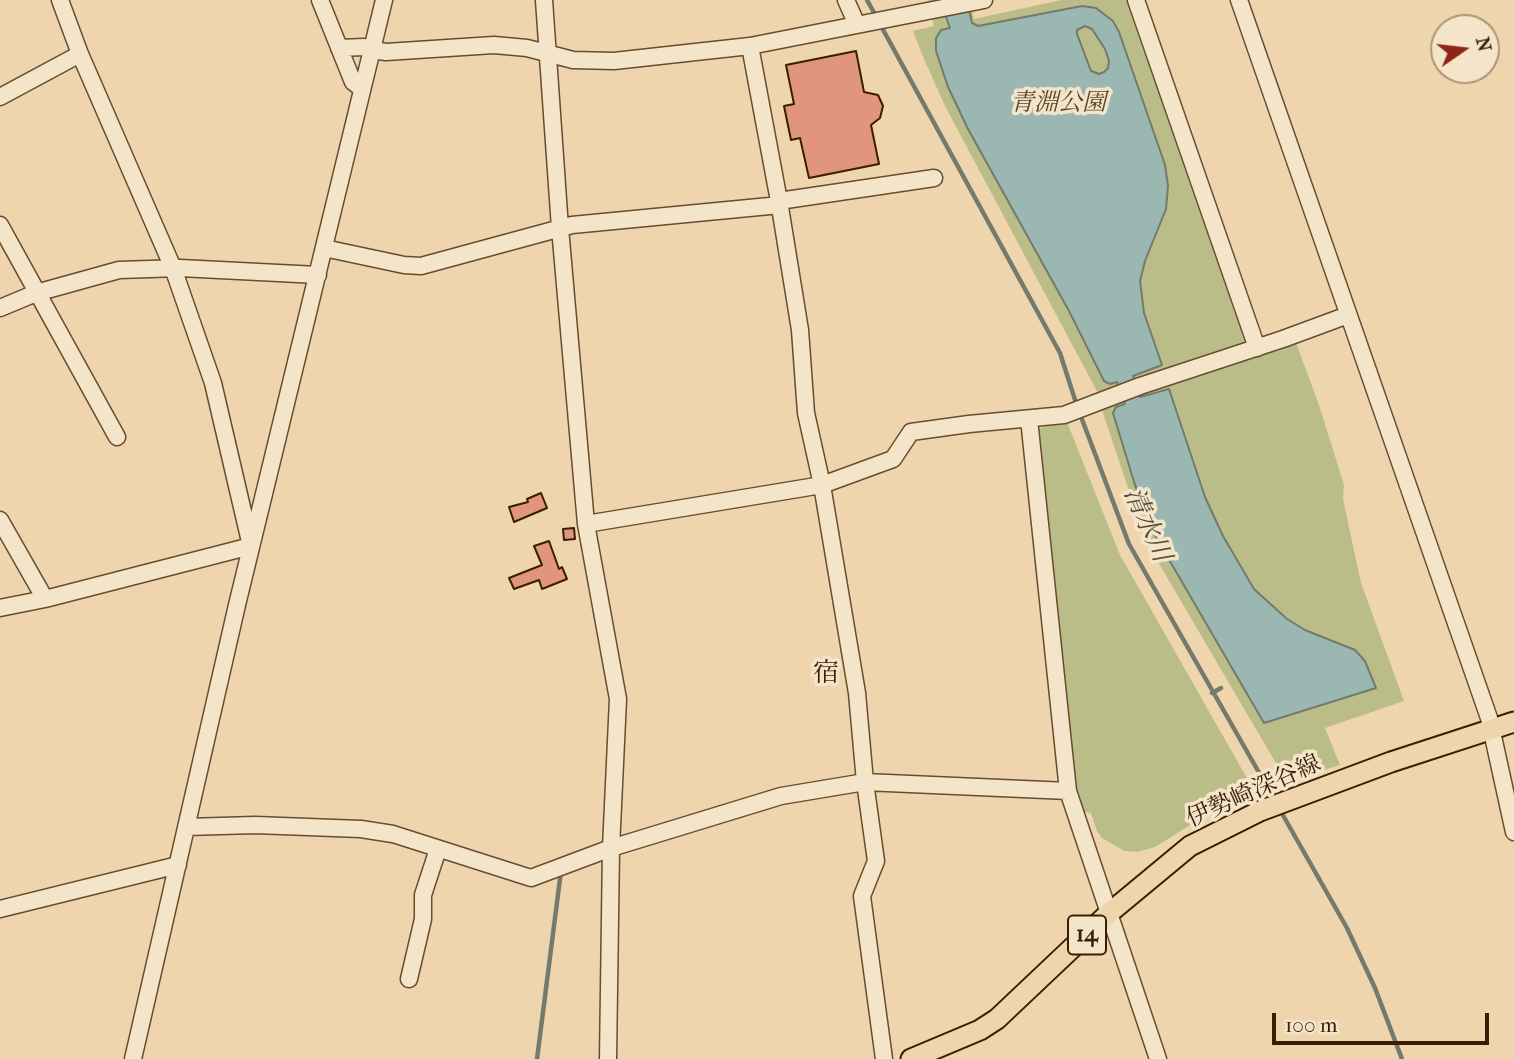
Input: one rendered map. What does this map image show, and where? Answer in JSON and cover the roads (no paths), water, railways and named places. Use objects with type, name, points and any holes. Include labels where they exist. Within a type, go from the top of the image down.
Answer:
[{"type":"main road","name":"伊勢崎深谷線","points":[[911,1059],[956,1041],[997,1019],[1108,914],[1190,846],[1294,798],[1382,765],[1514,722]]},
{"type":"street","points":[[60,0],[80,54],[173,268],[213,383],[251,546]]},
{"type":"street","points":[[320,0],[353,82],[362,89]]},
{"type":"street","points":[[133,1059],[251,546],[384,0]]},
{"type":"street","points":[[544,0],[560,228],[586,524],[618,699],[611,848],[608,1059]]},
{"type":"street","points":[[846,0],[862,24]]},
{"type":"street","points":[[1136,0],[1257,348]]},
{"type":"street","points":[[1239,0],[1491,729],[1514,832]]},
{"type":"street","points":[[339,48],[365,47],[386,52],[494,45],[527,48],[573,60],[614,61],[750,46],[980,1]]},
{"type":"street","points":[[750,46],[800,330],[806,413],[822,485],[857,693],[876,861],[862,896],[884,1059]]},
{"type":"street","points":[[0,97],[80,54]]},
{"type":"street","points":[[324,248],[404,265],[421,266],[572,225],[779,203],[934,178]]},
{"type":"street","points":[[0,225],[117,437]]},
{"type":"street","points":[[0,308],[36,293],[119,270],[173,268],[318,275]]},
{"type":"street","points":[[586,524],[822,485],[892,459],[911,432],[1064,415],[1140,386],[1348,315]]},
{"type":"street","points":[[1029,419],[1068,791],[1158,1059]]},
{"type":"street","points":[[0,520],[45,598]]},
{"type":"street","points":[[0,608],[251,546]]},
{"type":"street","points":[[186,827],[255,825],[361,829],[393,834],[531,878],[611,848],[780,796],[865,782],[1068,791]]},
{"type":"street","points":[[410,979],[423,919],[423,895],[438,849]]},
{"type":"street","points":[[0,909],[178,865]]},
{"type":"water","name":"青淵公園","points":[[940,0],[967,0],[972,23],[978,26],[1082,6],[1096,8],[1113,21],[1165,165],[1168,186],[1166,209],[1140,281],[1144,313],[1162,365],[1133,376],[1140,397],[1169,389],[1205,497],[1223,536],[1254,589],[1287,619],[1305,630],[1355,650],[1365,661],[1376,688],[1264,723],[1157,539],[1135,485],[1113,413],[1116,407],[1125,404],[1117,382],[1110,384],[1104,381],[948,87],[936,51],[936,38],[941,30],[950,28]],"holes":[[[1085,26],[1092,29],[1109,61],[1108,68],[1099,74],[1091,71],[1077,34],[1077,30]]]},
{"type":"waterway","name":"清水川","points":[[867,0],[877,18]]},
{"type":"waterway","name":"清水川","points":[[881,26],[1060,353],[1077,406]]},
{"type":"waterway","name":"清水川","points":[[1080,414],[1129,544],[1274,799]]},
{"type":"waterway","name":"清水川","points":[[1212,693],[1221,688]]},
{"type":"waterway","name":"清水川","points":[[1280,810],[1347,928],[1375,988],[1402,1059]]},
{"type":"waterway","points":[[537,1059],[561,871]]},
{"type":"district","name":"宿","points":[[826,675]]}]
